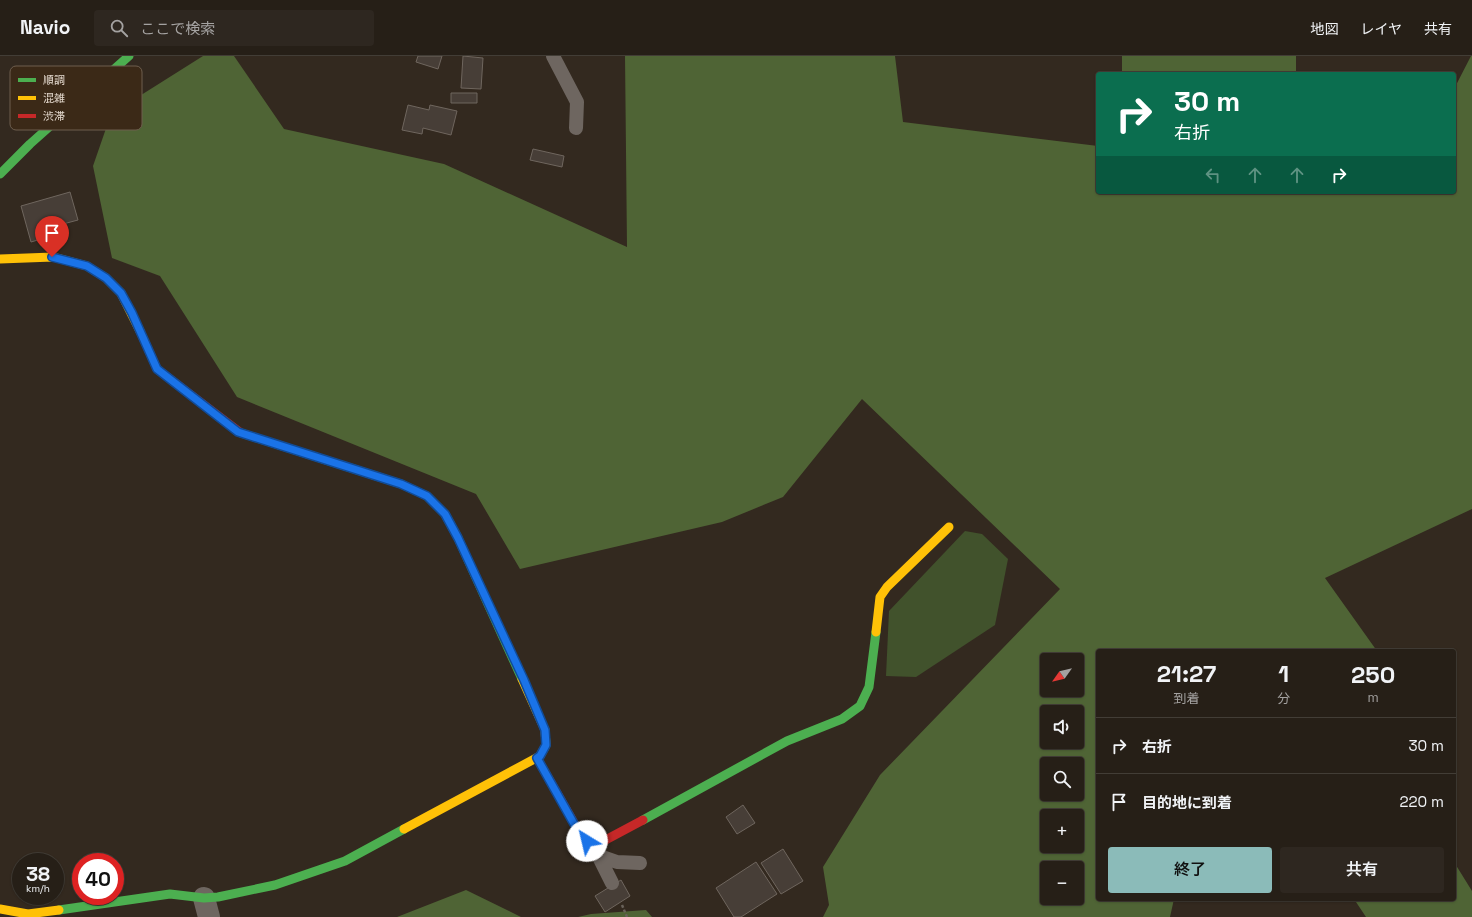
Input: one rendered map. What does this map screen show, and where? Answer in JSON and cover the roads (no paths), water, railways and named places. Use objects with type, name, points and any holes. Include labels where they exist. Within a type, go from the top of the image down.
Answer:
[{"type":"street","points":[[118,66],[129,56]]},
{"type":"street","points":[[0,174],[46,130]]},
{"type":"street","points":[[0,259],[52,257],[87,266],[106,278],[121,293],[132,313],[157,369],[238,432],[401,484],[427,496],[445,514],[458,538],[524,680],[545,730],[546,745],[540,756],[537,758],[345,861],[275,885],[218,897],[206,907],[170,894],[108,910],[28,914],[0,909]]},
{"type":"street","points":[[537,758],[582,838],[595,849],[598,844],[605,840],[787,741],[842,719],[860,706],[869,687],[880,597],[888,587],[949,527]]},
{"type":"lane","points":[[553,56],[577,102],[576,128]]},
{"type":"lane","points":[[595,849],[617,862],[640,863]]},
{"type":"lane","points":[[595,849],[612,883]]}]
